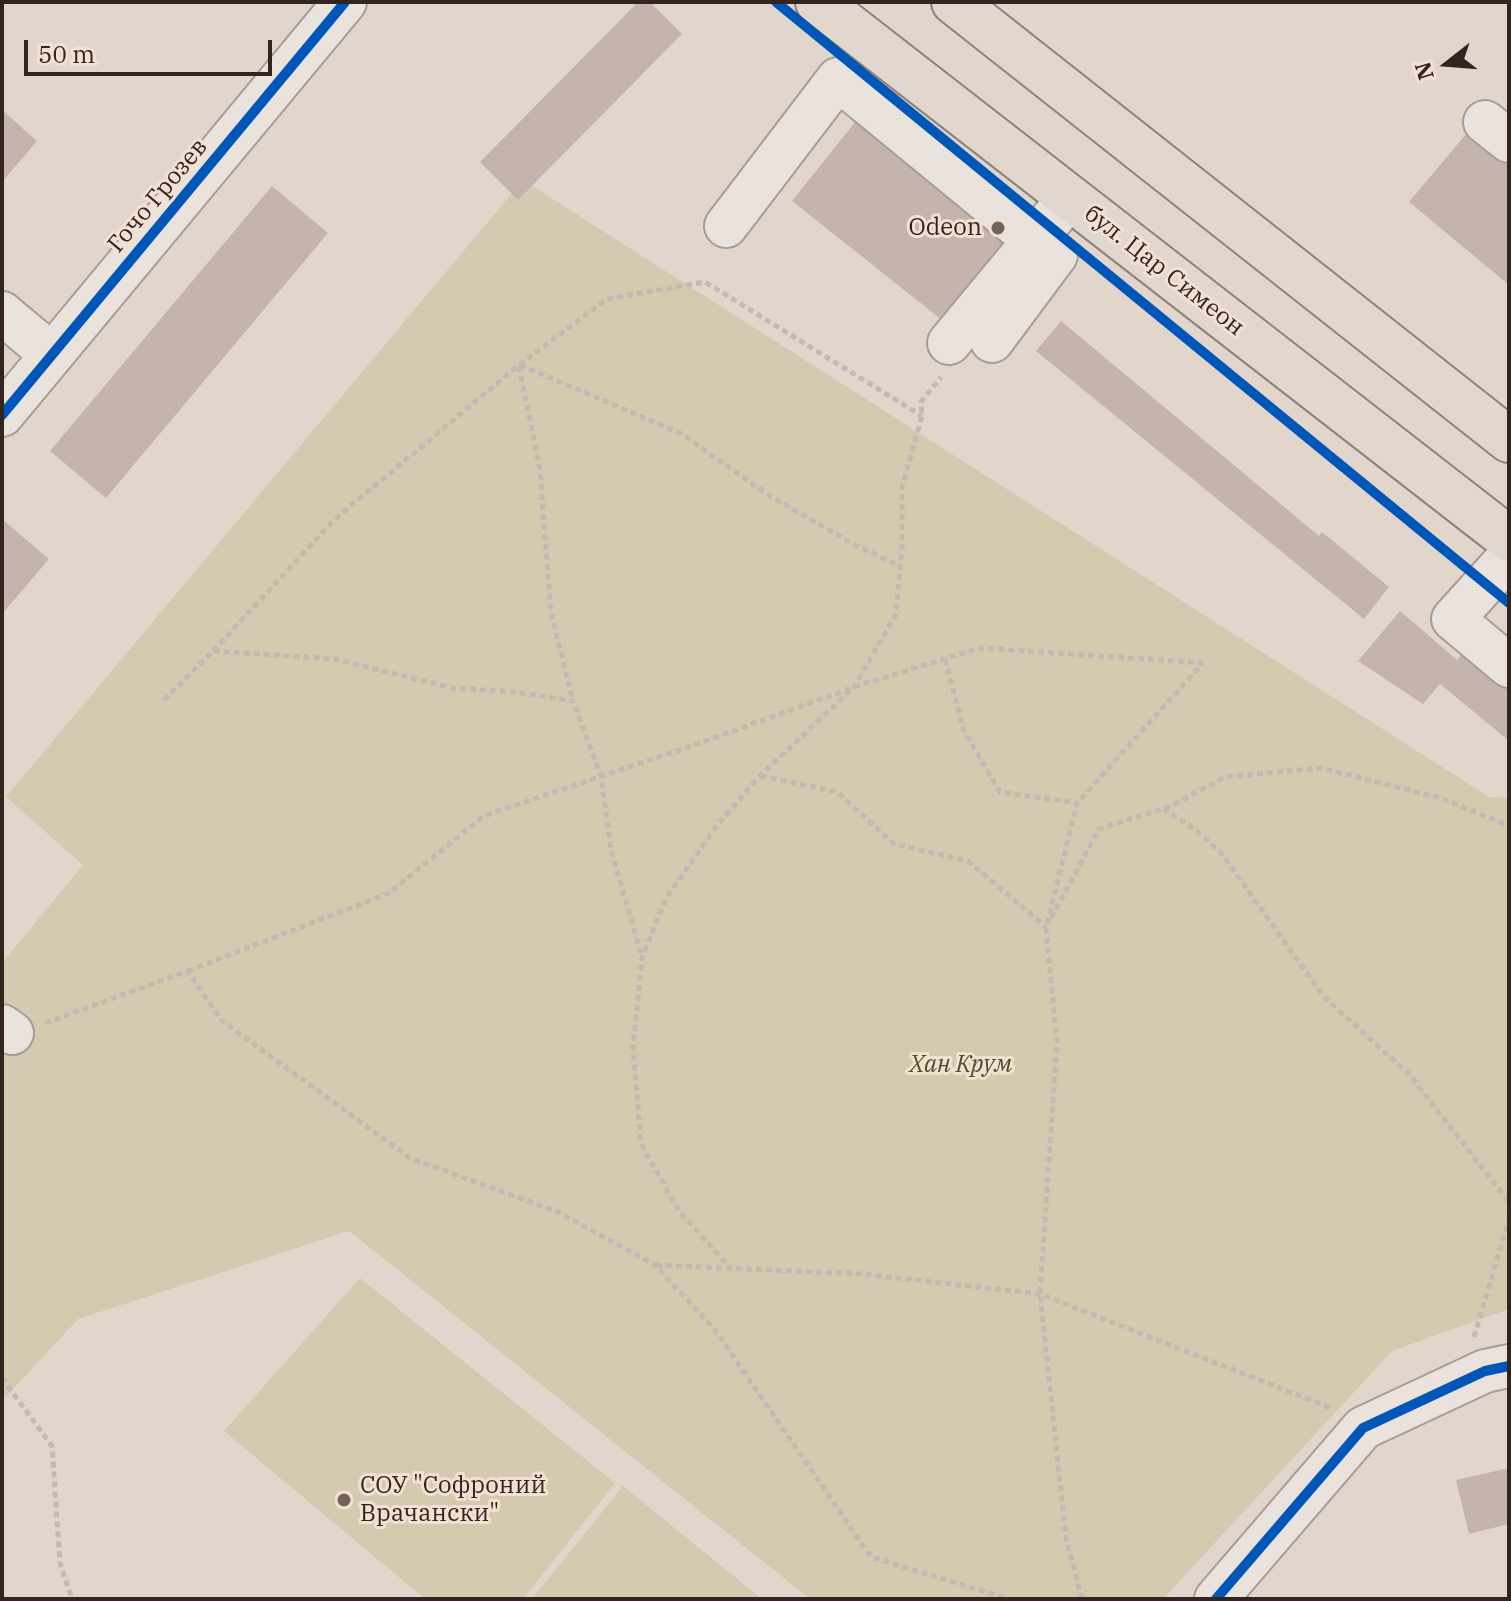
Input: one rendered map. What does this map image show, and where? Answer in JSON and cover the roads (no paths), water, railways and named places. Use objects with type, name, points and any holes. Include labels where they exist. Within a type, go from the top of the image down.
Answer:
[{"type":"main road","name":"бул. Цар Симеон","points":[[818,2],[1509,539]]},
{"type":"main road","points":[[954,2],[1509,440]]},
{"type":"street","name":"Гочо Грозев","points":[[2,415],[345,2]]},
{"type":"street","points":[[726,226],[838,79],[1034,240]]},
{"type":"street","points":[[950,354],[1034,240],[1079,205]]},
{"type":"street","points":[[992,341],[1079,205]]},
{"type":"street","points":[[2,313],[52,355]]},
{"type":"street","points":[[1509,557],[1453,619],[1509,666]]},
{"type":"street","points":[[1216,1599],[1363,1428],[1485,1371],[1509,1366]]},
{"type":"place","name":"Odeon","points":[[998,228]]},
{"type":"place","name":"СОУ \"Софроний Врачански\"","points":[[344,1500]]},
{"type":"park label","name":"Хан Крум","points":[[961,1065]]}]
